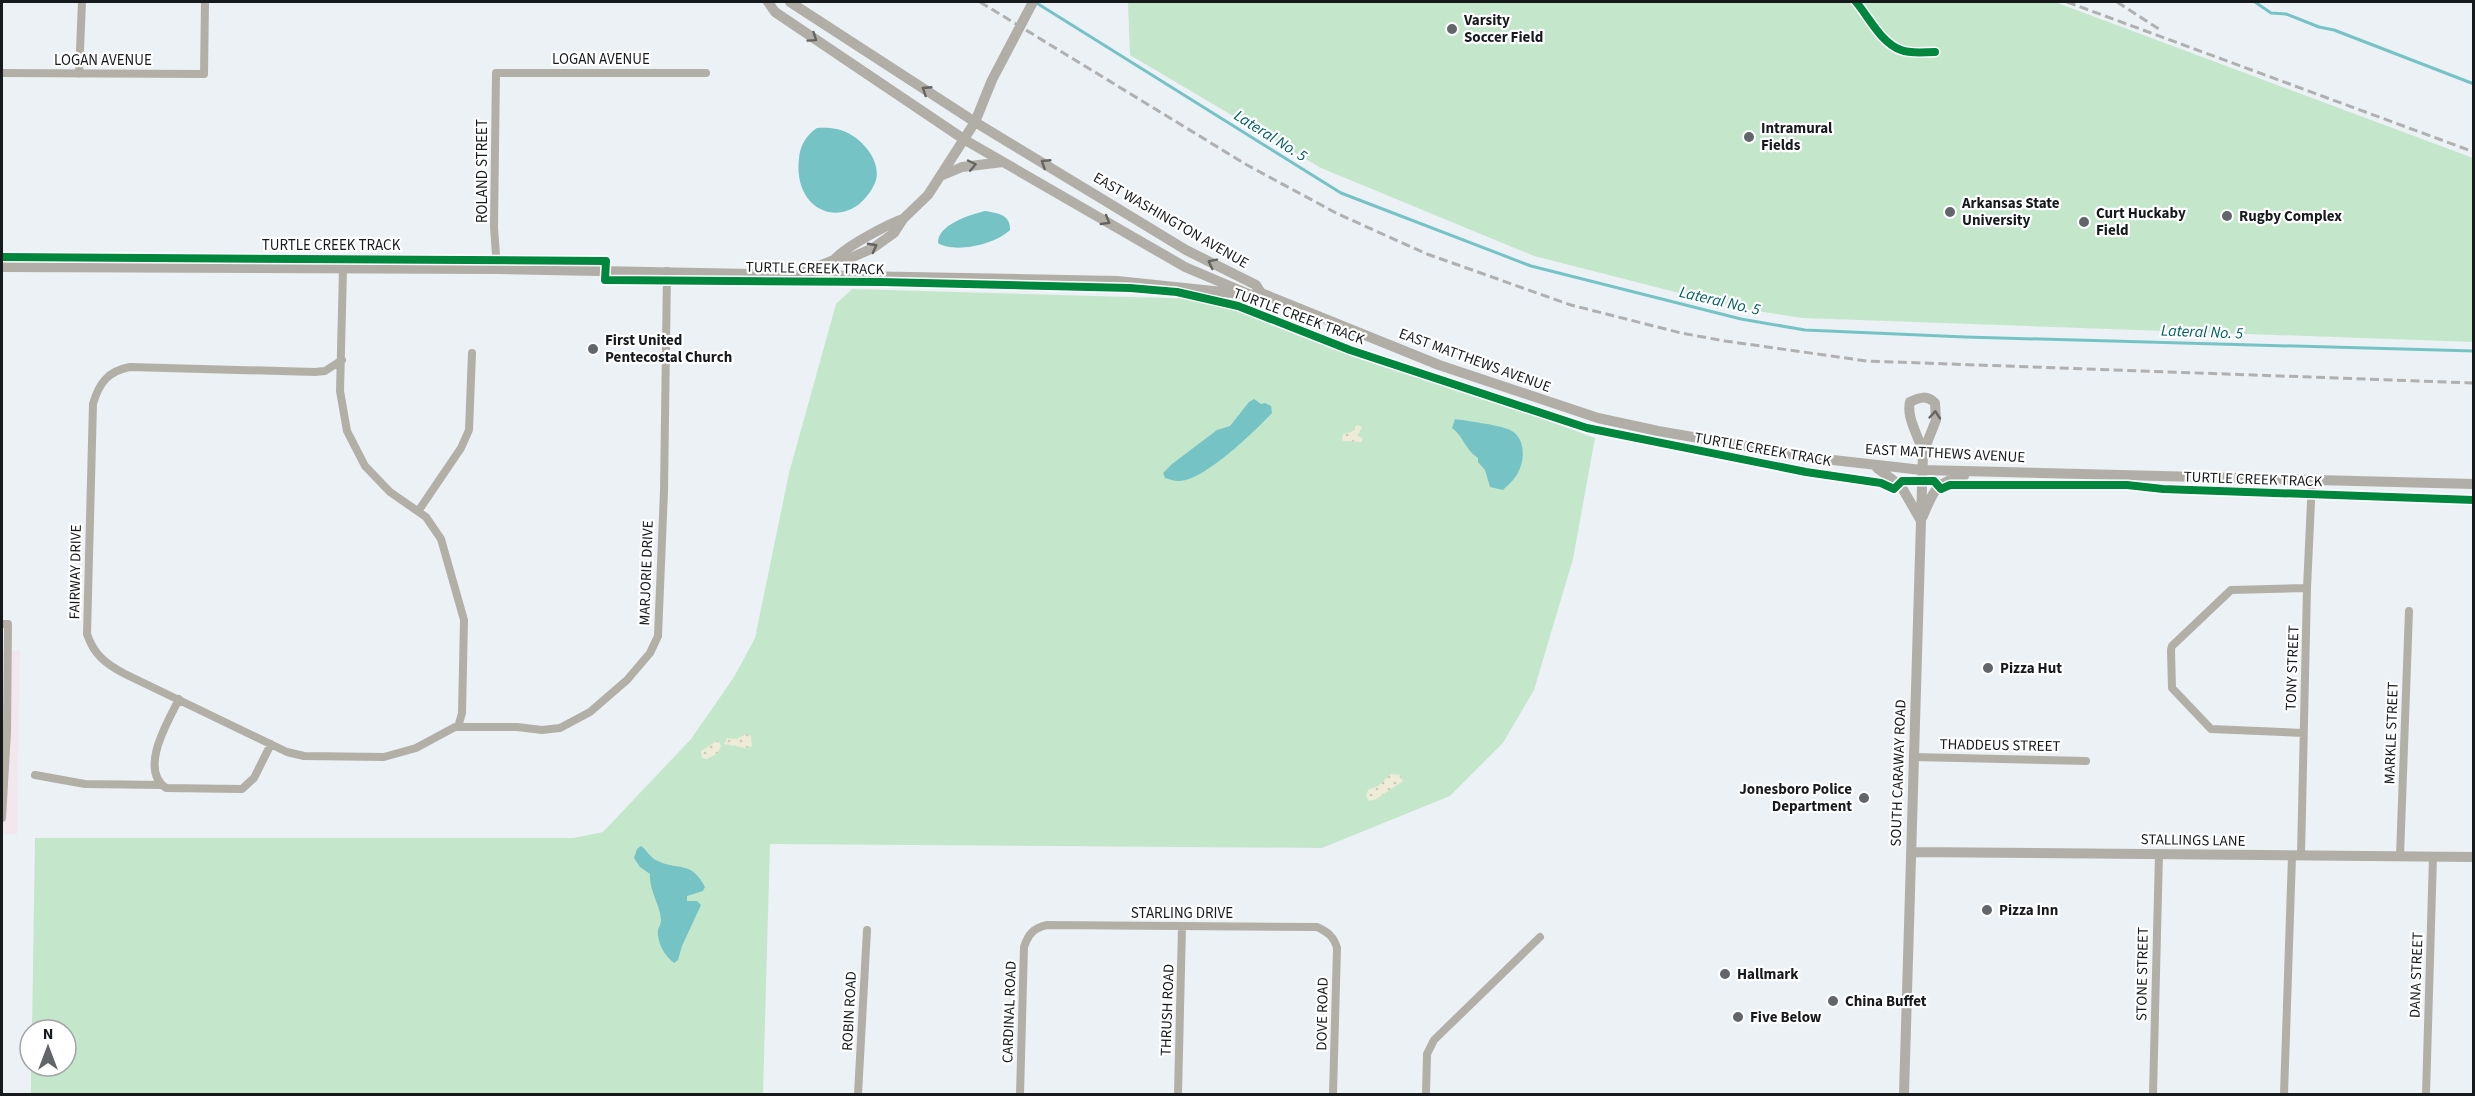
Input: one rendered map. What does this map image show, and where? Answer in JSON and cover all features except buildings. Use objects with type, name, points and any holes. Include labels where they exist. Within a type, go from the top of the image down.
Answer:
[{"type":"street","points":[[79,74],[82,2]]},
{"type":"street","name":"LOGAN AVENUE","points":[[2,73],[204,74],[205,2]]},
{"type":"street","name":"EAST WASHINGTON AVENUE","points":[[768,2],[775,12],[964,140],[1185,267],[1256,294],[1256,285],[1186,250],[975,122],[790,2]]},
{"type":"street","points":[[798,275],[834,260],[846,260],[873,248],[894,233],[903,219],[928,195],[975,122],[992,80],[1033,2]]},
{"type":"street","points":[[1856,2],[1881,34],[1896,48],[1904,51],[1935,52]]},
{"type":"street","name":"LOGAN AVENUE","points":[[496,73],[706,73]]},
{"type":"street","name":"ROLAND STREET","points":[[496,73],[494,227],[497,269]]},
{"type":"street","points":[[943,175],[962,167],[1003,162]]},
{"type":"street","points":[[2,267],[666,271],[1117,281],[1256,294]]},
{"type":"street","points":[[343,269],[341,404],[347,430],[365,466],[390,492],[419,510],[441,539],[464,620],[462,713],[458,727]]},
{"type":"street","name":"MARJORIE DRIVE","points":[[458,727],[517,727],[542,730],[560,728],[572,723],[610,696],[627,681],[654,646],[658,636],[664,491],[666,271]]},
{"type":"street","name":"EAST MATTHEWS AVENUE","points":[[1256,294],[1439,365],[1598,418],[1658,431],[1868,465],[1983,472],[2474,484]]},
{"type":"street","points":[[419,510],[461,448],[469,430],[472,353]]},
{"type":"street","name":"FAIRWAY DRIVE","points":[[342,360],[325,371],[315,372],[130,367],[106,376],[97,389],[93,404],[87,634],[94,650],[107,664],[287,752],[304,756],[384,757],[416,748],[458,727]]},
{"type":"street","name":"SOUTH CARAWAY ROAD","points":[[1904,1095],[1922,470],[1923,453],[1936,412],[1935,403],[1930,398],[1920,397],[1910,402],[1909,414],[1919,435],[1923,453]]},
{"type":"street","points":[[1868,465],[1883,471],[1901,486],[1921,522]]},
{"type":"street","points":[[1921,522],[1934,489],[1947,480],[1983,472]]},
{"type":"street","name":"TONY STREET","points":[[2284,1095],[2303,733],[2312,480]]},
{"type":"street","points":[[2303,733],[2211,729],[2172,688],[2171,650],[2172,646],[2231,590],[2307,588]]},
{"type":"street","name":"MARKLE STREET","points":[[2400,856],[2409,611]]},
{"type":"street","points":[[2,624],[8,624],[7,732],[2,818]]},
{"type":"street","points":[[162,785],[156,769],[156,753],[179,699]]},
{"type":"street","points":[[35,775],[85,784],[162,785],[172,789],[239,789],[253,784],[272,744]]},
{"type":"street","name":"THADDEUS STREET","points":[[1914,757],[2086,761]]},
{"type":"street","name":"STALLINGS LANE","points":[[1911,852],[2474,857]]},
{"type":"street","name":"STONE STREET","points":[[2153,1095],[2159,854]]},
{"type":"street","name":"DANA STREET","points":[[2426,1095],[2433,857]]},
{"type":"street","name":"STARLING DRIVE","points":[[1032,932],[1047,925],[1317,927],[1331,936]]},
{"type":"street","name":"THRUSH ROAD","points":[[1178,1095],[1182,927]]},
{"type":"street","name":"ROBIN ROAD","points":[[858,1095],[867,930]]},
{"type":"street","name":"CARDINAL ROAD","points":[[1020,1095],[1024,947],[1027,937],[1032,932]]},
{"type":"street","name":"DOVE ROAD","points":[[1331,936],[1337,948],[1333,1095]]},
{"type":"street","points":[[1426,1095],[1427,1054],[1434,1040],[1540,937]]},
{"type":"shaded area","points":[[2,651],[20,651],[17,834],[2,834]]},
{"type":"green space","name":"Arkansas State University","points":[[1128,2],[2055,2],[2473,158],[2473,342],[1802,318],[1738,308],[1534,256],[1321,168],[1130,55]]},
{"type":"green space","points":[[852,289],[1202,299],[1252,309],[1314,335],[1595,438],[1573,559],[1534,690],[1503,743],[1450,796],[1322,848],[770,844],[763,1094],[31,1094],[31,1078],[78,1078],[78,1018],[32,1018],[35,838],[573,838],[603,832],[691,739],[734,677],[755,638],[789,473],[836,304]]},
{"type":"sand","points":[[1357,425],[1362,427],[1358,435],[1363,439],[1361,442],[1342,441],[1343,434],[1351,432]]},
{"type":"sand","points":[[747,734],[751,736],[752,746],[745,748],[724,744],[727,738],[736,739]]},
{"type":"sand","points":[[718,740],[721,746],[718,753],[707,759],[702,758],[701,751]]},
{"type":"sand","points":[[1391,774],[1400,775],[1403,781],[1376,799],[1369,801],[1366,796],[1368,790],[1378,786]]},
{"type":"water","points":[[817,128],[833,128],[848,133],[861,142],[872,155],[877,170],[874,185],[864,200],[851,209],[838,213],[825,211],[813,204],[804,193],[799,177],[799,158],[802,145]]},
{"type":"water","points":[[985,211],[1006,218],[1010,230],[1004,235],[975,246],[954,248],[938,243],[943,231],[956,221]]},
{"type":"water","points":[[1254,399],[1261,404],[1271,406],[1272,413],[1242,442],[1202,473],[1179,481],[1165,478],[1163,473],[1172,464],[1217,430],[1230,426]]},
{"type":"water","points":[[1455,419],[1505,428],[1516,434],[1522,445],[1523,458],[1515,478],[1503,490],[1490,487],[1485,470],[1478,462],[1478,458],[1452,428]]},
{"type":"water","points":[[641,846],[655,860],[695,873],[705,887],[703,891],[687,896],[687,901],[697,901],[701,905],[678,960],[674,963],[660,944],[658,930],[661,920],[651,886],[650,874],[640,867],[634,858],[637,849]]},
{"type":"waterway","name":"Lateral No. 5","points":[[1035,2],[1341,193],[1531,266],[1741,319],[1805,330],[1965,337],[2474,351]]},
{"type":"waterway","points":[[2255,2],[2271,13],[2286,14],[2319,27],[2334,30],[2474,84]]},
{"type":"railway","points":[[980,2],[1247,165],[1338,214],[1427,254],[1571,305],[1681,333],[1867,361],[2474,383]]},
{"type":"railway","points":[[2067,2],[2474,152]]},
{"type":"railway","points":[[2117,2],[2162,31]]},
{"type":"cycle path","points":[[1856,2],[1881,36],[1894,47],[1909,52],[1935,52]]},
{"type":"cycle path","name":"TURTLE CREEK TRACK","points":[[2,257],[606,261],[605,280],[881,282],[1130,288],[1177,292],[1238,306],[1350,350],[1587,428],[1806,472],[1881,483],[1894,489],[1902,481],[1934,481],[1941,489],[1950,485],[2127,485],[2163,489],[2474,500]]},
{"type":"place","name":"Varsity Soccer Field","points":[[1452,29]]},
{"type":"place","name":"Intramural Fields","points":[[1749,137]]},
{"type":"place","name":"Arkansas State University","points":[[1950,212]]},
{"type":"place","name":"Rugby Complex","points":[[2227,216]]},
{"type":"place","name":"Curt Huckaby Field","points":[[2084,222]]},
{"type":"place","name":"First United Pentecostal Church","points":[[593,349]]},
{"type":"place","name":"Pizza Hut","points":[[1988,668]]},
{"type":"place","name":"Jonesboro Police Department","points":[[1864,798]]},
{"type":"place","name":"Pizza Inn","points":[[1987,910]]},
{"type":"place","name":"Hallmark","points":[[1725,974]]},
{"type":"place","name":"China Buffet","points":[[1833,1001]]},
{"type":"place","name":"Five Below","points":[[1738,1017]]}]
